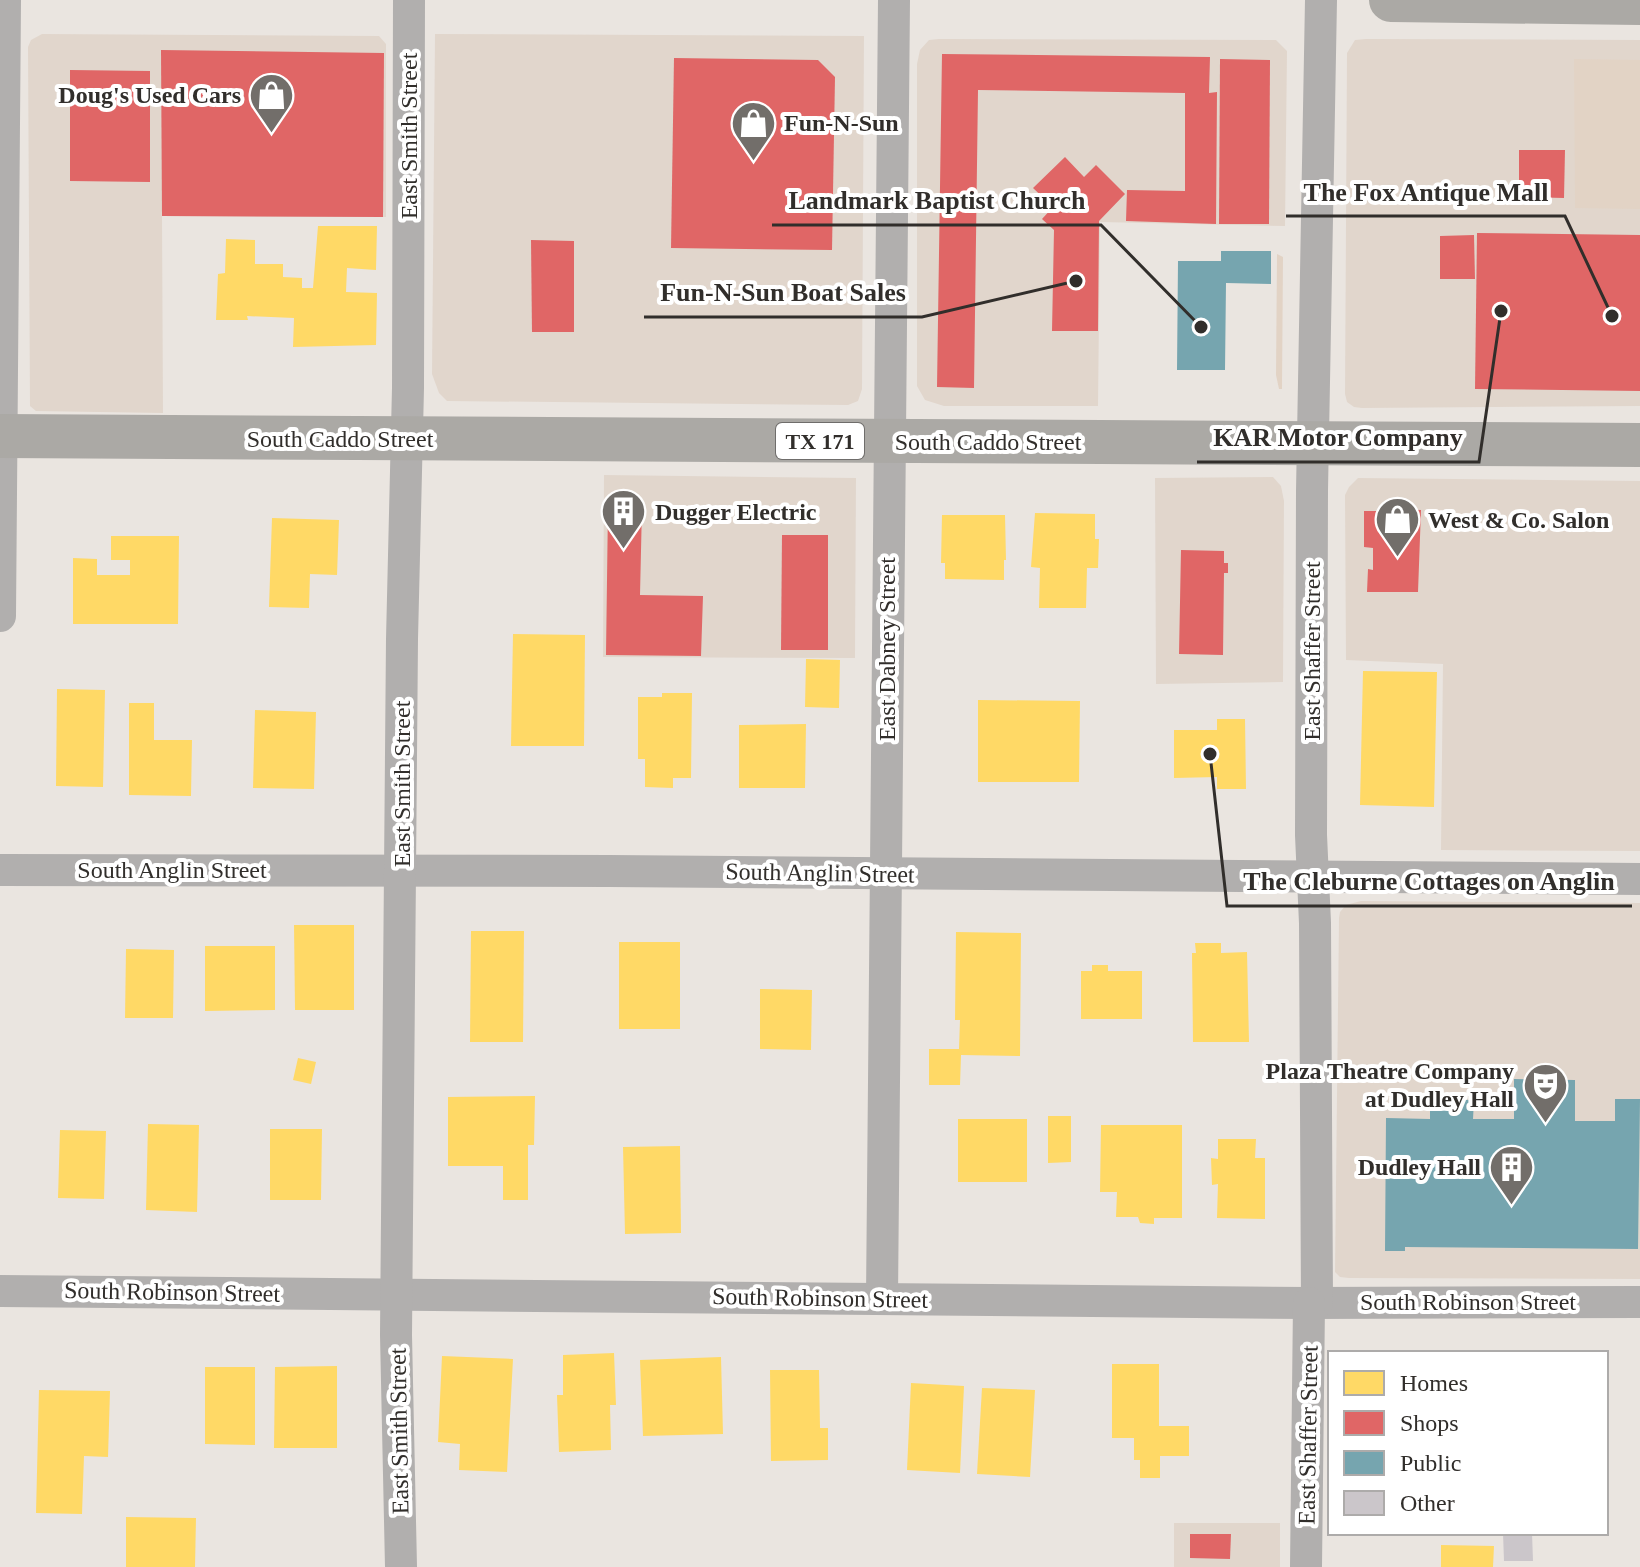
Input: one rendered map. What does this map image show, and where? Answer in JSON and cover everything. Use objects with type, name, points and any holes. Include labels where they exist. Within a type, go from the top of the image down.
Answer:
[{"type":"main road","points":[[1391,0],[1640,3]]},
{"type":"main road","name":"South Caddo Street","points":[[0,436],[1640,445]]},
{"type":"street","points":[[0,616],[5,0]]},
{"type":"street","name":"East Smith Street","points":[[401,1567],[397,1295],[409,0]]},
{"type":"street","name":"East Dabney Street","points":[[882,1298],[894,0]]},
{"type":"street","name":"East Shaffer Street","points":[[1306,1567],[1313,1303],[1313,444],[1321,0]]},
{"type":"street","name":"South Anglin Street","points":[[0,870],[1640,879]]},
{"type":"street","name":"South Robinson Street","points":[[0,1291],[1313,1303],[1640,1302]]},
{"type":"shaded area","points":[[42,34],[379,36],[386,44],[386,217],[162,216],[163,413],[36,411],[30,406],[28,47],[31,40]]},
{"type":"shaded area","points":[[435,34],[864,36],[862,389],[858,401],[848,405],[447,401],[439,393],[432,374]]},
{"type":"shaded area","points":[[929,40],[1276,40],[1287,51],[1285,226],[1100,222],[1098,406],[944,406],[925,400],[917,386],[917,64],[920,50]]},
{"type":"shaded area","points":[[1355,40],[1640,40],[1640,406],[1362,408],[1347,402],[1347,53]]},
{"type":"shaded area","points":[[1574,59],[1640,60],[1640,209],[1575,208]]},
{"type":"shaded area","points":[[1277,254],[1283,257],[1282,389],[1279,389],[1276,375]]},
{"type":"shaded area","points":[[604,475],[856,478],[855,658],[603,657]]},
{"type":"shaded area","points":[[1273,477],[1281,486],[1284,501],[1283,682],[1156,684],[1155,478]]},
{"type":"shaded area","points":[[1358,478],[1640,481],[1640,851],[1441,850],[1443,664],[1346,660],[1345,495]]},
{"type":"shaded area","points":[[1361,901],[1640,903],[1640,1279],[1349,1278],[1340,1277],[1335,1272],[1339,918],[1346,905]]},
{"type":"shaded area","points":[[1174,1523],[1280,1523],[1280,1567],[1174,1567]]},
{"type":"building: Homes","points":[[318,226],[377,226],[376,270],[347,268],[346,292],[377,293],[376,345],[293,347],[294,318],[247,316],[248,320],[216,320],[218,274],[225,273],[226,239],[255,240],[255,264],[283,264],[283,277],[302,278],[302,288],[313,288]]},
{"type":"building: Homes","points":[[1035,513],[1095,514],[1095,539],[1099,539],[1098,568],[1087,568],[1086,608],[1039,608],[1040,568],[1031,567]]},
{"type":"building: Homes","points":[[942,515],[1005,515],[1004,580],[945,579],[945,563],[941,563]]},
{"type":"building: Homes","points":[[272,518],[339,520],[337,575],[310,574],[309,608],[269,607]]},
{"type":"building: Homes","points":[[111,536],[179,536],[178,624],[73,624],[73,558],[97,559],[97,575],[130,575],[130,560],[111,560]]},
{"type":"building: Homes","points":[[513,634],[585,635],[584,746],[511,746]]},
{"type":"building: Homes","points":[[806,659],[840,660],[839,708],[805,707]]},
{"type":"building: Homes","points":[[1363,671],[1437,672],[1434,807],[1360,805]]},
{"type":"building: Homes","points":[[57,689],[105,690],[103,787],[56,786]]},
{"type":"building: Homes","points":[[662,693],[692,693],[691,778],[673,778],[673,788],[645,787],[645,759],[638,759],[638,697],[662,697]]},
{"type":"building: Homes","points":[[978,700],[1080,701],[1079,782],[978,782]]},
{"type":"building: Homes","points":[[129,703],[154,703],[154,740],[192,740],[191,796],[129,795]]},
{"type":"building: Homes","points":[[255,710],[316,712],[314,789],[253,788]]},
{"type":"building: Homes","points":[[1217,719],[1245,719],[1246,789],[1217,789],[1217,777],[1174,778],[1174,730],[1217,730]]},
{"type":"building: Homes","points":[[806,724],[805,788],[739,788],[739,725]]},
{"type":"building: Homes","points":[[294,925],[354,925],[354,1010],[295,1010]]},
{"type":"building: Homes","points":[[471,931],[524,931],[523,1042],[470,1042]]},
{"type":"building: Homes","points":[[956,932],[1021,933],[1020,1056],[961,1055],[960,1085],[929,1085],[929,1049],[959,1049],[960,1020],[955,1020]]},
{"type":"building: Homes","points":[[619,942],[680,942],[680,1029],[619,1029]]},
{"type":"building: Homes","points":[[1195,943],[1221,943],[1221,953],[1247,952],[1249,1042],[1193,1042],[1192,953],[1196,953]]},
{"type":"building: Homes","points":[[205,946],[275,946],[275,1010],[205,1011]]},
{"type":"building: Homes","points":[[126,949],[174,950],[173,1018],[125,1018]]},
{"type":"building: Homes","points":[[1092,965],[1108,965],[1108,971],[1142,971],[1142,1019],[1081,1019],[1081,971],[1092,971]]},
{"type":"building: Homes","points":[[760,989],[812,990],[811,1050],[760,1049]]},
{"type":"building: Homes","points":[[298,1058],[316,1062],[311,1084],[293,1080]]},
{"type":"building: Homes","points":[[535,1096],[534,1145],[528,1145],[528,1200],[503,1200],[503,1166],[448,1166],[448,1097]]},
{"type":"building: Homes","points":[[1048,1116],[1071,1116],[1071,1162],[1048,1163]]},
{"type":"building: Homes","points":[[958,1119],[1027,1119],[1027,1182],[958,1182]]},
{"type":"building: Homes","points":[[148,1124],[199,1125],[197,1212],[146,1210]]},
{"type":"building: Homes","points":[[1101,1125],[1182,1125],[1182,1218],[1154,1218],[1154,1224],[1140,1223],[1138,1217],[1116,1217],[1117,1192],[1100,1192]]},
{"type":"building: Homes","points":[[270,1129],[322,1129],[321,1200],[270,1200]]},
{"type":"building: Homes","points":[[60,1130],[106,1131],[104,1199],[58,1198]]},
{"type":"building: Homes","points":[[1218,1139],[1256,1139],[1255,1158],[1265,1158],[1265,1219],[1217,1218],[1218,1184],[1212,1185],[1211,1158],[1218,1159]]},
{"type":"building: Homes","points":[[680,1146],[681,1233],[625,1234],[623,1147]]},
{"type":"building: Homes","points":[[614,1353],[616,1405],[610,1405],[611,1450],[559,1452],[557,1395],[563,1395],[563,1355]]},
{"type":"building: Homes","points":[[442,1356],[513,1359],[507,1472],[459,1470],[460,1444],[438,1442]]},
{"type":"building: Homes","points":[[721,1357],[723,1434],[643,1436],[640,1360]]},
{"type":"building: Homes","points":[[1112,1364],[1159,1364],[1159,1426],[1189,1426],[1189,1456],[1160,1456],[1160,1478],[1140,1478],[1140,1460],[1134,1460],[1134,1438],[1112,1438]]},
{"type":"building: Homes","points":[[337,1366],[337,1448],[274,1448],[275,1367]]},
{"type":"building: Homes","points":[[205,1367],[255,1367],[255,1445],[205,1444]]},
{"type":"building: Homes","points":[[770,1370],[819,1370],[820,1428],[828,1428],[828,1460],[771,1461]]},
{"type":"building: Homes","points":[[911,1383],[964,1386],[960,1473],[907,1470]]},
{"type":"building: Homes","points":[[982,1388],[1035,1390],[1030,1477],[977,1474]]},
{"type":"building: Homes","points":[[39,1390],[110,1391],[108,1457],[84,1456],[82,1514],[36,1513]]},
{"type":"building: Homes","points":[[126,1517],[196,1518],[195,1567],[126,1567]]},
{"type":"building: Homes","points":[[1441,1545],[1494,1546],[1493,1567],[1441,1567]]},
{"type":"building: Shops","name":"Doug's Used Cars","points":[[161,50],[384,53],[383,217],[162,216]]},
{"type":"building: Shops","points":[[942,54],[1210,57],[1209,93],[1217,92],[1216,224],[1126,221],[1127,190],[1185,191],[1185,93],[978,90],[974,388],[937,387]]},
{"type":"building: Shops","name":"Fun-N-Sun","points":[[674,58],[818,60],[835,77],[832,250],[671,248]]},
{"type":"building: Shops","points":[[1220,59],[1270,60],[1269,224],[1219,224]]},
{"type":"building: Shops","points":[[70,70],[150,71],[150,182],[70,181]]},
{"type":"building: Shops","points":[[1519,150],[1565,150],[1564,198],[1519,197]]},
{"type":"building: Shops","points":[[1065,157],[1084,177],[1096,165],[1125,194],[1099,221],[1098,331],[1052,331],[1054,230],[1042,219],[1053,207],[1033,188]]},
{"type":"building: Shops","points":[[1477,233],[1640,235],[1640,391],[1475,389]]},
{"type":"building: Shops","points":[[1474,235],[1475,279],[1440,279],[1440,236]]},
{"type":"building: Shops","points":[[531,240],[574,241],[574,332],[532,332]]},
{"type":"building: Shops","name":"Dugger Electric","points":[[608,506],[642,507],[640,595],[703,596],[701,656],[606,655]]},
{"type":"building: Shops","name":"West & Co. Salon","points":[[1421,510],[1418,592],[1367,592],[1368,569],[1373,570],[1373,548],[1364,547],[1364,511]]},
{"type":"building: Shops","points":[[782,535],[828,535],[828,650],[781,650]]},
{"type":"building: Shops","points":[[1181,550],[1224,551],[1228,573],[1224,573],[1223,655],[1179,654]]},
{"type":"building: Shops","points":[[1190,1534],[1231,1534],[1230,1559],[1190,1558]]},
{"type":"building: Public","points":[[1221,251],[1271,251],[1271,284],[1226,283],[1225,370],[1177,370],[1178,261],[1221,261]]},
{"type":"building: Public","name":"Dudley Hall","points":[[1514,1079],[1575,1080],[1575,1121],[1615,1121],[1615,1099],[1640,1099],[1638,1249],[1405,1247],[1405,1251],[1385,1251],[1386,1118],[1430,1119],[1430,1099],[1474,1100],[1473,1119],[1514,1119]]},
{"type":"building: Other","points":[[1503,1535],[1532,1535],[1533,1561],[1504,1561]]},
{"type":"place","name":"Doug's Used Cars","points":[[272,134]]},
{"type":"place","name":"Fun-N-Sun","points":[[753,162]]},
{"type":"place","name":"Fun-N-Sun Boat Sales","points":[[1076,281]]},
{"type":"place","name":"KAR Motor Company","points":[[1501,311]]},
{"type":"place","name":"The Fox Antique Mall","points":[[1612,316]]},
{"type":"place","name":"Landmark Baptist Church","points":[[1201,327]]},
{"type":"place","name":"Dugger Electric","points":[[624,551]]},
{"type":"place","name":"West & Co. Salon","points":[[1397,559]]},
{"type":"place","name":"The Cleburne Cottages on Anglin","points":[[1210,754]]},
{"type":"place","name":"Plaza Theatre Company at Dudley Hall","points":[[1545,1124]]},
{"type":"place","name":"Dudley Hall","points":[[1512,1206]]}]
